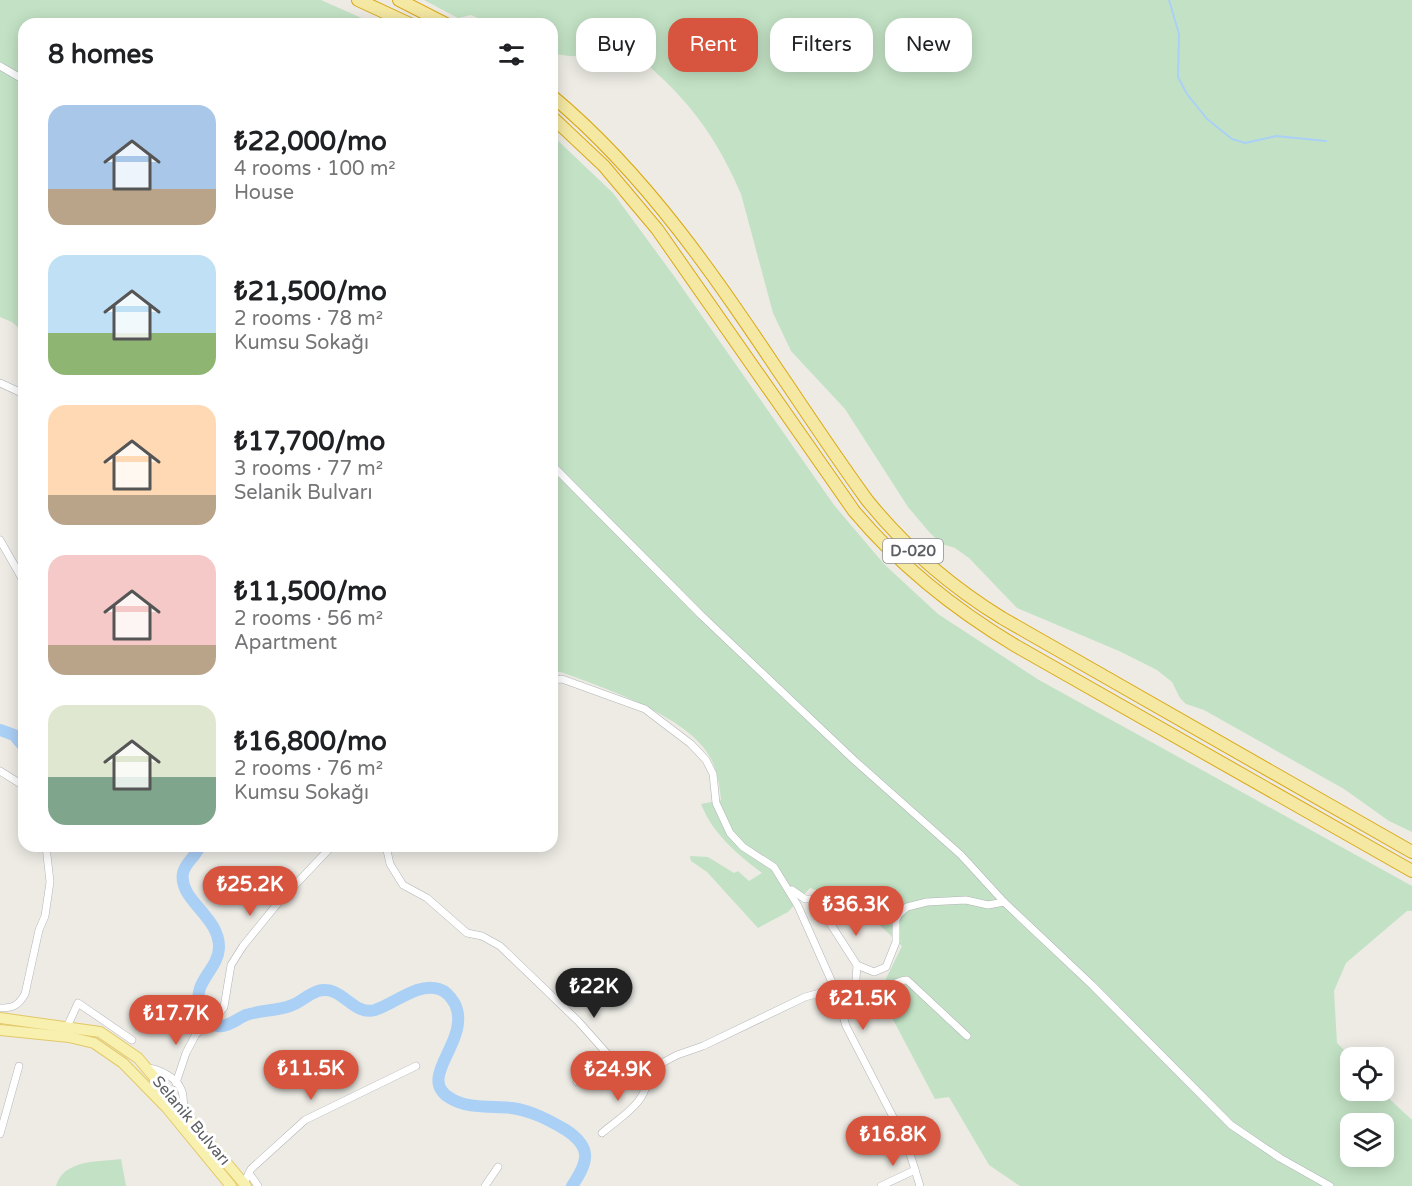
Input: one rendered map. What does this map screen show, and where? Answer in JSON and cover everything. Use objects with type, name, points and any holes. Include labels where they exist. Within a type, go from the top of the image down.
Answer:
[{"type":"highway","points":[[358,0],[397,18]]},
{"type":"highway","points":[[399,0],[434,18]]},
{"type":"highway","name":"D-020","points":[[558,102],[618,157],[668,215],[861,492],[918,556],[966,595],[1002,618],[1412,852]]},
{"type":"highway","name":"D-020","points":[[558,123],[604,166],[647,215],[854,512],[883,544],[925,584],[959,611],[999,636],[1412,872]]},
{"type":"main road","name":"Selanik Bulvarı","points":[[0,1018],[59,1030],[94,1043],[123,1063],[167,1107],[227,1182]]},
{"type":"main road","name":"Selanik Bulvarı","points":[[0,1030],[100,1032],[138,1058],[148,1068],[233,1170],[246,1181]]},
{"type":"main road","points":[[227,1182],[233,1170]]},
{"type":"street","points":[[0,66],[18,76]]},
{"type":"street","points":[[0,383],[18,391]]},
{"type":"street","points":[[558,471],[701,615],[854,760],[961,855],[1004,902],[1231,1125],[1280,1158],[1330,1186]]},
{"type":"street","points":[[0,540],[18,572]]},
{"type":"street","points":[[558,679],[645,709],[691,744],[706,760],[713,774],[716,803],[730,833],[742,847],[774,867],[809,930],[835,989],[846,1026],[907,1144],[920,1186]]},
{"type":"street","points":[[0,771],[18,782]]},
{"type":"street","points":[[0,1008],[14,1008],[20,1004],[25,994],[39,930],[45,916],[50,882],[47,852]]},
{"type":"street","points":[[176,1083],[191,1042],[224,1007],[231,964],[243,945],[278,903],[326,852]]},
{"type":"street","points":[[387,852],[390,864],[402,885],[427,898],[467,933],[482,936],[500,946],[578,1021],[609,1055],[631,1072],[645,1072],[677,1055],[703,1047],[806,998],[835,989]]},
{"type":"street","points":[[785,884],[805,899],[812,899],[819,906],[857,965],[874,972],[886,967],[896,942],[896,920],[899,914],[914,903],[966,900],[988,905],[1004,902]]},
{"type":"street","points":[[855,993],[857,965]]},
{"type":"street","points":[[838,1004],[867,987],[881,990],[899,980],[908,980],[967,1036]]},
{"type":"street","points":[[59,1030],[78,1002],[132,1040]]},
{"type":"street","points":[[577,1082],[609,1055]]},
{"type":"street","points":[[0,1134],[3,1108],[19,1066]]},
{"type":"street","points":[[258,1186],[246,1181],[305,1120],[416,1066]]},
{"type":"street","points":[[148,1068],[158,1070],[182,1089],[184,1109]]},
{"type":"street","points":[[602,1133],[643,1096],[647,1080],[645,1072]]},
{"type":"street","points":[[484,1186],[498,1167]]},
{"type":"street","points":[[882,1186],[915,1170]]},
{"type":"green space","points":[[0,0],[321,0],[362,18],[18,18],[18,328],[0,317]]},
{"type":"green space","points":[[424,0],[1412,0],[1412,832],[1389,821],[1344,789],[1204,710],[1186,704],[1180,698],[1172,682],[1157,670],[1119,651],[1017,608],[969,558],[955,548],[942,544],[930,533],[908,507],[845,409],[791,351],[773,313],[741,194],[733,177],[699,119],[655,72],[656,18],[576,18],[576,56],[573,56],[558,54],[558,18],[478,18],[471,15],[458,18]]},
{"type":"green space","points":[[558,141],[613,193],[674,276],[834,505],[884,564],[938,614],[1039,680],[1412,886],[1412,911],[1407,911],[1346,963],[1334,991],[1337,1043],[1341,1047],[1340,1101],[1392,1101],[1412,1120],[1412,1186],[1020,1186],[989,1165],[949,1097],[935,1099],[879,993],[902,946],[870,916],[842,900],[810,888],[788,912],[758,928],[707,872],[691,861],[690,856],[708,857],[734,873],[738,871],[749,881],[762,873],[727,843],[706,815],[701,804],[721,800],[715,768],[703,747],[688,732],[668,719],[600,687],[558,672]]},
{"type":"green space","points":[[121,1159],[126,1186],[56,1186],[60,1177],[74,1166]]},
{"type":"waterway","points":[[1169,0],[1179,34],[1178,77],[1187,94],[1207,119],[1232,139],[1245,143],[1276,136],[1326,141]]},
{"type":"waterway","points":[[0,730],[14,735],[18,740]]},
{"type":"waterway","points":[[197,852],[184,869],[183,883],[192,900],[213,927],[218,937],[219,948],[218,956],[199,990],[200,1006],[208,1021],[217,1026],[224,1026],[246,1015],[290,1006],[318,991],[334,992],[367,1011],[383,1007],[423,988],[442,990],[455,1004],[458,1018],[452,1044],[438,1080],[441,1089],[457,1102],[519,1109],[540,1116],[566,1130],[581,1143],[585,1156],[582,1170],[572,1186]]}]
